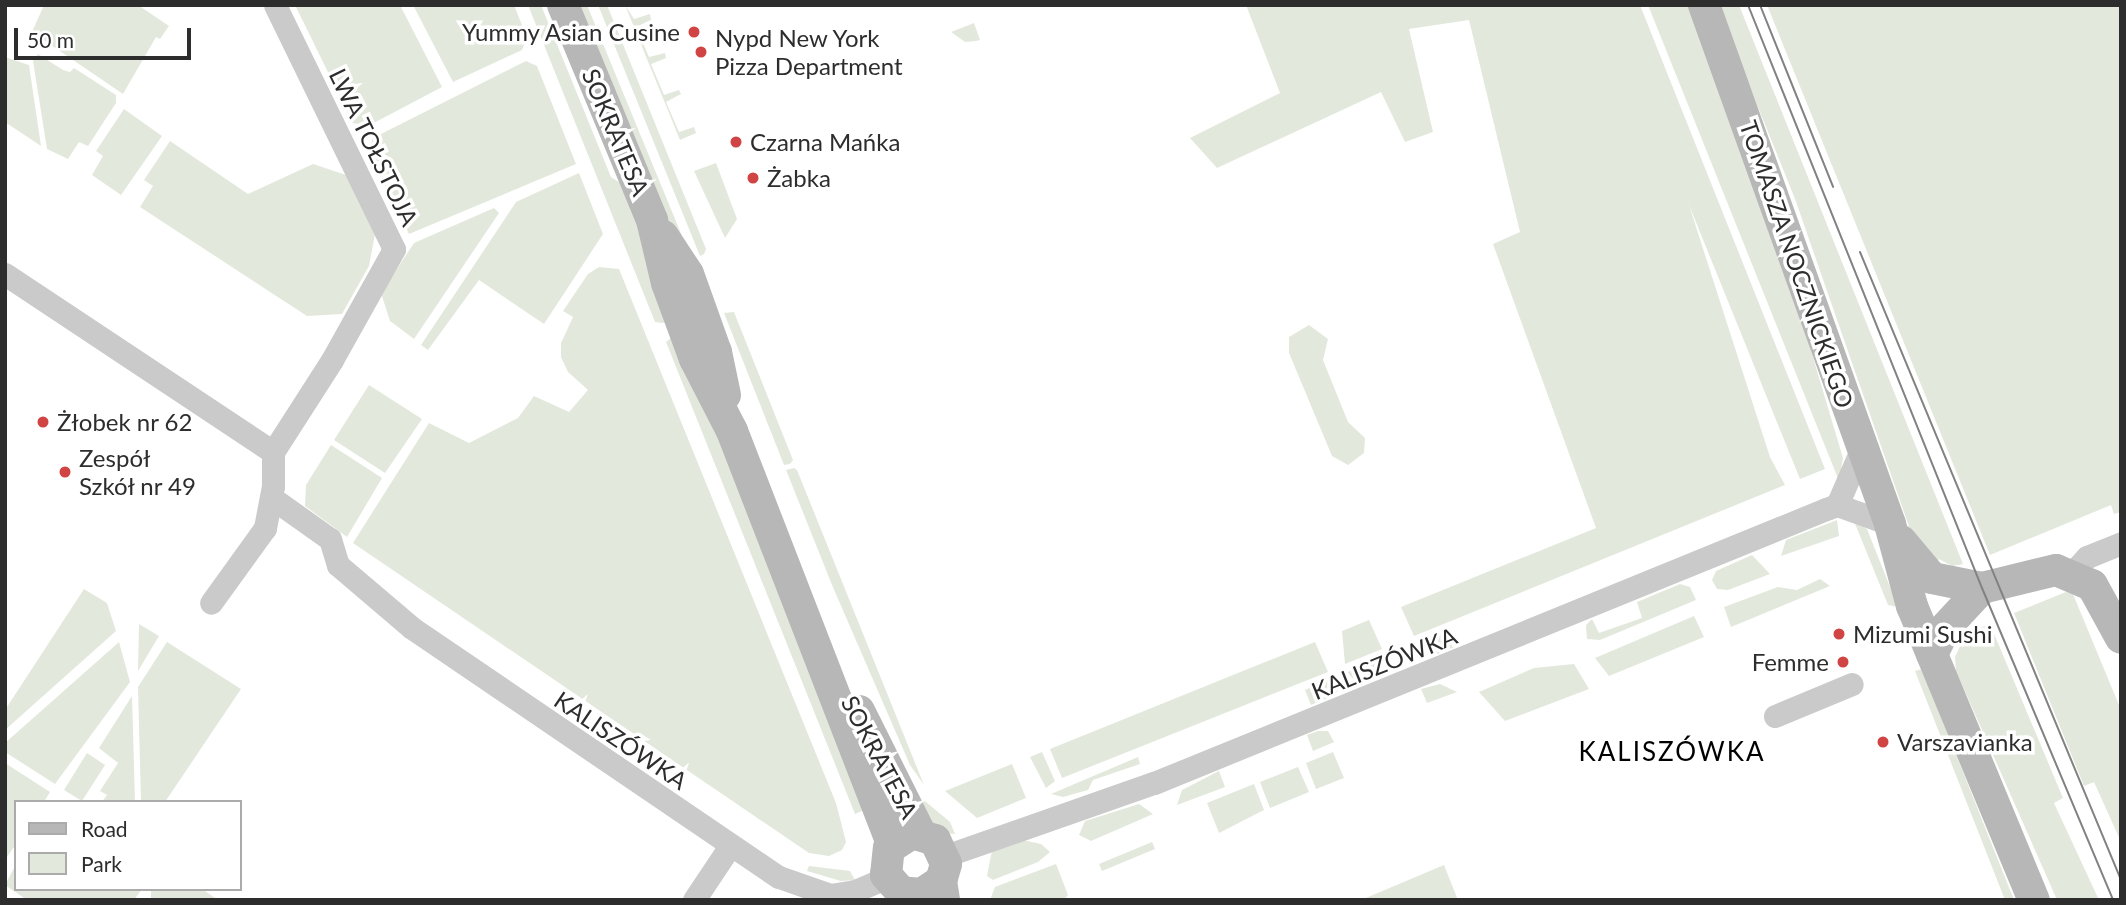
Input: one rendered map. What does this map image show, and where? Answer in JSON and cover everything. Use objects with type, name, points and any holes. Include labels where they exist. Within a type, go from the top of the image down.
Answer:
[{"type":"street","name":"LWA TOŁSTOJA","points":[[273,452],[332,360],[394,249],[275,5]]},
{"type":"street","name":"SOKRATESA","points":[[563,5],[652,220],[688,274],[716,352],[732,431],[819,648],[861,714],[906,839]]},
{"type":"street","name":"TOMASZA NOCZNICKIEGO","points":[[1704,5],[1889,524],[1912,606],[2034,900]]},
{"type":"street","points":[[5,274],[273,452],[272,498],[265,528],[211,603]]},
{"type":"street","points":[[1861,450],[1837,505],[1889,524]]},
{"type":"street","name":"KALISZÓWKA","points":[[272,498],[330,539],[337,564],[412,628],[730,846],[817,893],[842,895],[924,885],[1180,773],[1837,505]]},
{"type":"street","name":"TOMASZA NOCZNICKIEGO","points":[[1889,524],[1913,560],[1932,578],[1982,588]]},
{"type":"street","points":[[2072,573],[2087,557],[2121,543]]},
{"type":"street","points":[[1932,654],[1945,628],[1982,588],[2026,574],[2072,573],[2101,595],[2121,638]]},
{"type":"street","points":[[1774,716],[1852,684]]},
{"type":"street","name":"SOKRATESA","points":[[906,839],[935,840],[924,885],[885,860],[906,839]]},
{"type":"street","points":[[694,900],[730,846]]},
{"type":"green space","points":[[44,5],[138,5],[169,26],[160,39],[156,37],[123,94],[32,32]]},
{"type":"green space","points":[[295,5],[400,5],[442,87],[368,126],[353,123]]},
{"type":"green space","points":[[413,5],[514,5],[527,38],[522,50],[453,82]]},
{"type":"green space","points":[[528,5],[541,5],[611,177],[628,188],[671,319],[663,323],[655,322]]},
{"type":"green space","points":[[580,5],[587,5],[689,253],[683,255]]},
{"type":"green space","points":[[598,5],[607,5],[706,249],[700,256]]},
{"type":"green space","points":[[625,5],[634,19],[650,14],[651,20],[636,27],[649,57],[665,53],[666,58],[651,64],[664,95],[679,90],[681,94],[666,102],[679,132],[694,127],[696,133],[680,140]]},
{"type":"green space","points":[[1246,5],[1640,5],[1825,469],[1800,479],[1689,205],[1770,457],[1785,485],[1414,636],[1401,607],[1596,528],[1493,244],[1520,232],[1469,20],[1409,29],[1433,132],[1405,142],[1381,92],[1217,168],[1190,138],[1280,93]]},
{"type":"green space","points":[[1648,5],[1688,5],[1781,250],[1843,458],[1839,481]]},
{"type":"green space","points":[[1717,5],[1739,5],[1963,564],[1952,566],[1939,559],[1935,564],[1913,538],[1795,199]]},
{"type":"green space","points":[[1767,5],[2121,5],[2121,512],[2114,514],[2111,505],[1990,555]]},
{"type":"green space","points":[[974,23],[980,40],[965,42],[951,32]]},
{"type":"green space","points":[[38,54],[63,70],[70,72],[74,68],[116,95],[116,103],[88,146],[79,142],[68,159],[47,149],[33,61]]},
{"type":"green space","points":[[5,57],[29,65],[41,146],[5,122]]},
{"type":"green space","points":[[526,61],[537,66],[576,164],[409,234],[368,152],[373,138]]},
{"type":"green space","points":[[124,109],[162,136],[121,195],[92,175],[103,156],[96,151]]},
{"type":"green space","points":[[170,141],[248,194],[313,164],[346,175],[375,234],[369,266],[342,314],[307,316],[140,207],[153,186],[144,180]]},
{"type":"green space","points":[[716,163],[737,219],[725,238],[694,171]]},
{"type":"green space","points":[[579,173],[603,234],[544,324],[479,280],[428,350],[421,345],[516,202]]},
{"type":"green space","points":[[494,208],[499,213],[414,339],[390,321],[381,293],[414,243]]},
{"type":"green space","points":[[599,267],[619,269],[836,803],[846,842],[842,850],[829,856],[809,853],[353,543],[429,423],[469,443],[518,418],[534,396],[569,412],[588,390],[568,372],[561,357],[561,343],[573,317],[563,311],[588,274]]},
{"type":"green space","points":[[734,312],[793,460],[790,464],[784,465],[724,313]]},
{"type":"green space","points":[[1309,325],[1328,339],[1323,360],[1348,422],[1365,438],[1364,453],[1348,465],[1332,456],[1289,353],[1289,337]]},
{"type":"green space","points":[[676,334],[869,808],[855,814],[666,342]]},
{"type":"green space","points":[[369,385],[422,419],[385,473],[334,440]]},
{"type":"green space","points":[[331,445],[382,478],[347,537],[305,506],[306,485]]},
{"type":"green space","points":[[794,468],[924,785],[910,765],[832,585],[786,470]]},
{"type":"green space","points":[[1837,520],[1839,536],[1781,556],[1786,540]]},
{"type":"green space","points":[[1854,521],[1867,529],[1898,607],[1888,605]]},
{"type":"green space","points":[[1752,555],[1770,574],[1728,590],[1717,589],[1712,580],[1716,571]]},
{"type":"green space","points":[[1820,579],[1830,586],[1731,627],[1724,607],[1778,587],[1797,590]]},
{"type":"green space","points":[[1680,584],[1690,587],[1696,600],[1600,640],[1587,639],[1586,625],[1592,619],[1599,633],[1642,618],[1637,602]]},
{"type":"green space","points":[[84,589],[107,603],[116,631],[5,730],[5,710]]},
{"type":"green space","points":[[2066,592],[2073,594],[2121,710],[2121,842],[2094,782],[2084,786],[2014,613]]},
{"type":"green space","points":[[1694,616],[1704,637],[1609,676],[1595,658]]},
{"type":"green space","points":[[1369,620],[1382,649],[1345,664],[1342,631]]},
{"type":"green space","points":[[139,624],[159,636],[138,671]]},
{"type":"green space","points":[[1990,624],[2063,798],[2054,803],[2099,900],[2057,900],[1956,671],[1955,657],[1961,644],[1975,630]]},
{"type":"green space","points":[[1446,632],[1453,648],[1432,656],[1421,652],[1417,644]]},
{"type":"green space","points":[[119,642],[130,682],[55,784],[5,752],[5,743]]},
{"type":"green space","points":[[167,642],[241,689],[166,800],[141,800],[138,687]]},
{"type":"green space","points":[[1315,642],[1328,672],[1062,778],[1050,749]]},
{"type":"green space","points":[[1385,657],[1381,677],[1362,684],[1348,672]]},
{"type":"green space","points":[[1574,664],[1589,689],[1505,721],[1479,692],[1534,668]]},
{"type":"green space","points":[[1922,669],[2014,900],[2005,900],[1915,671]]},
{"type":"green space","points":[[1334,677],[1339,689],[1335,695],[1311,705],[1305,690]]},
{"type":"green space","points":[[1440,684],[1457,692],[1427,703],[1421,689]]},
{"type":"green space","points":[[132,696],[135,800],[103,800],[107,795],[100,791],[118,763],[99,748]]},
{"type":"green space","points":[[1328,731],[1334,742],[1313,751],[1307,735]]},
{"type":"green space","points":[[1042,752],[1055,781],[1046,788],[1030,757]]},
{"type":"green space","points":[[1333,752],[1344,778],[1316,789],[1306,763]]},
{"type":"green space","points":[[87,753],[105,765],[83,800],[64,790]]},
{"type":"green space","points":[[1138,757],[1140,764],[1093,780],[1088,790],[1063,797],[1051,794]]},
{"type":"green space","points":[[5,763],[50,792],[45,800],[14,800],[14,847],[5,860]]},
{"type":"green space","points":[[1012,764],[1026,798],[977,818],[945,791]]},
{"type":"green space","points":[[1298,767],[1309,792],[1270,808],[1260,782]]},
{"type":"green space","points":[[1219,771],[1225,787],[1177,805],[1182,790]]},
{"type":"green space","points":[[1254,784],[1264,810],[1219,833],[1207,803]]},
{"type":"green space","points":[[925,801],[950,822],[955,834],[939,833],[915,805]]},
{"type":"green space","points":[[1139,804],[1153,814],[1091,841],[1079,835],[1085,821]]},
{"type":"green space","points":[[1018,839],[1041,844],[1050,852],[1038,862],[993,880],[987,876],[992,850]]},
{"type":"green space","points":[[1152,842],[1155,849],[1102,871],[1099,864]]},
{"type":"green space","points":[[1056,864],[1068,895],[1064,900],[990,900],[995,887]]},
{"type":"green space","points":[[1444,865],[1458,900],[1361,900]]},
{"type":"green space","points":[[809,866],[850,871],[855,880],[841,881],[807,871]]},
{"type":"green space","points":[[14,868],[14,891],[141,891],[134,900],[27,900],[5,885]]},
{"type":"green space","points":[[151,891],[205,891],[218,900],[151,900]]},
{"type":"tram line","points":[[1748,5],[1982,588],[2113,900]]},
{"type":"tram line","points":[[1760,5],[1833,187]]},
{"type":"tram line","points":[[1860,252],[2121,880]]},
{"type":"place","name":"Yummy Asian Cusine","points":[[694,32]]},
{"type":"place","name":"Nypd New York Pizza Department","points":[[701,52]]},
{"type":"place","name":"Czarna Mańka","points":[[736,142]]},
{"type":"place","name":"Żabka","points":[[753,178]]},
{"type":"place","name":"Żłobek nr 62","points":[[43,422]]},
{"type":"place","name":"Zespół Szkół nr 49","points":[[65,472]]},
{"type":"place","name":"Mizumi Sushi","points":[[1839,634]]},
{"type":"place","name":"Femme","points":[[1843,662]]},
{"type":"place","name":"Varszavianka","points":[[1883,742]]},
{"type":"district","name":"KALISZÓWKA","points":[[1672,752]]}]
